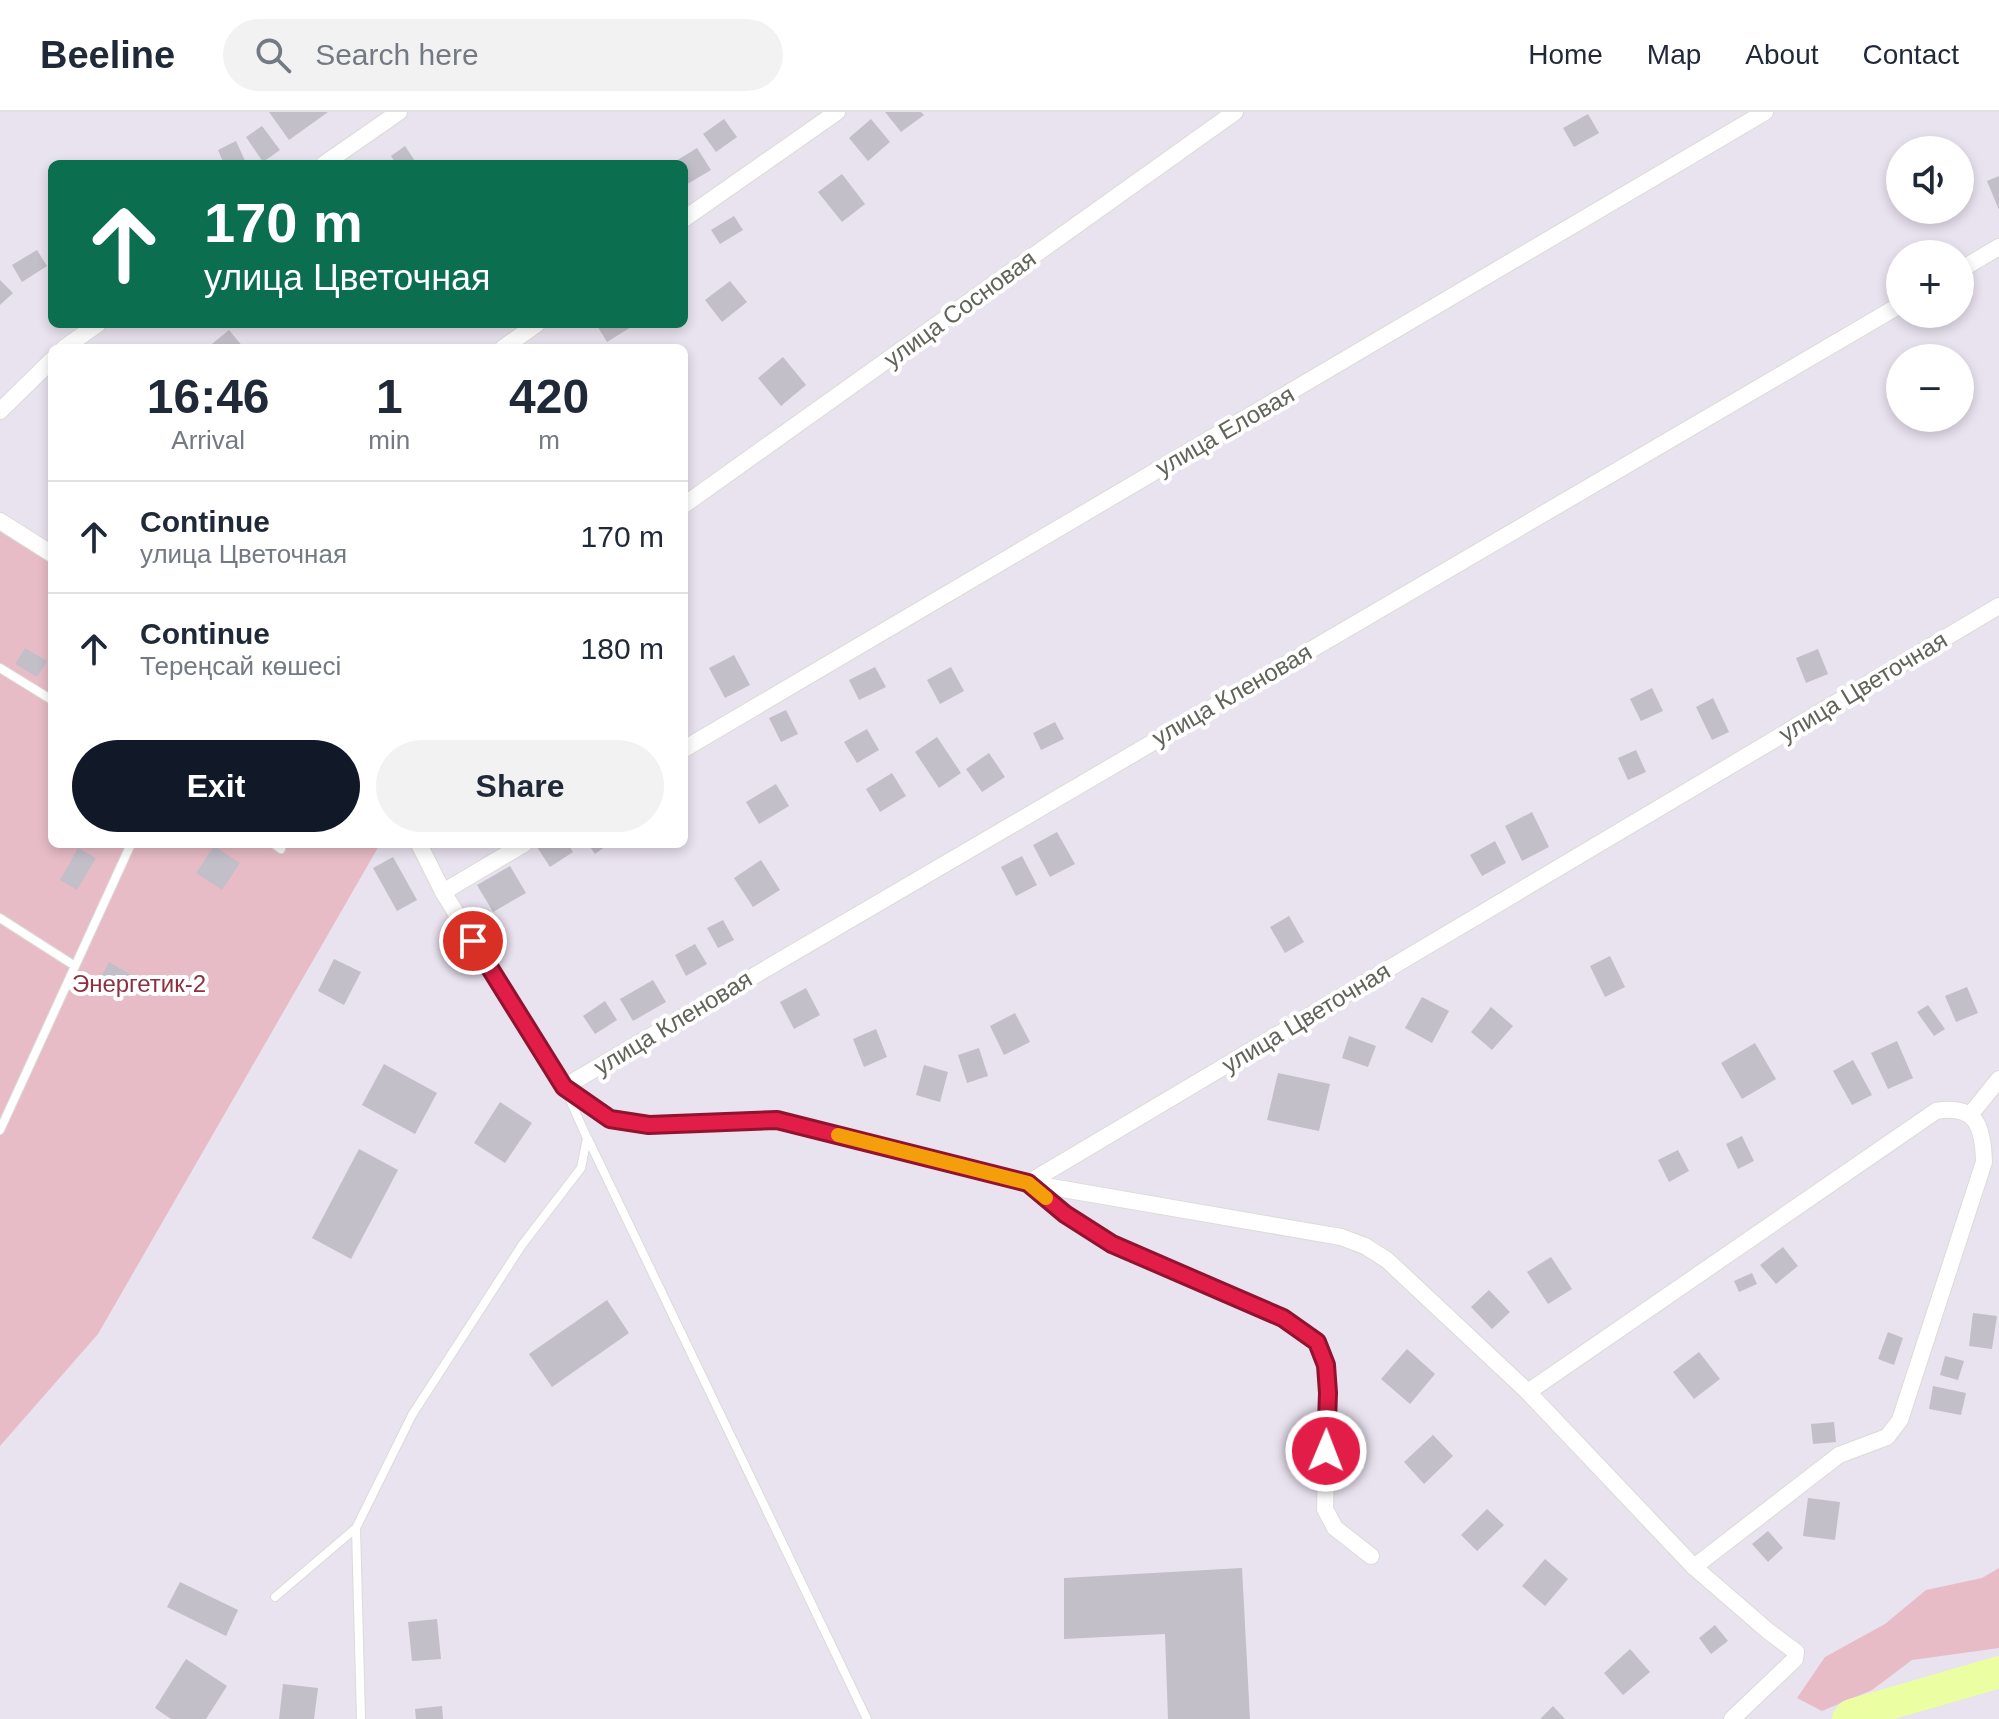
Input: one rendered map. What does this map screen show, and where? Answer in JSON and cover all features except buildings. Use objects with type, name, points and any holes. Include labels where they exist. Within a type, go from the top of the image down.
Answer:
[{"type":"street","points":[[330,160],[399,112]]},
{"type":"street","points":[[688,216],[837,112]]},
{"type":"street","name":"улица Сосновая","points":[[688,502],[1235,112]]},
{"type":"street","name":"улица Еловая","points":[[688,747],[1765,112]]},
{"type":"street","points":[[1974,262],[1999,247]]},
{"type":"street","name":"улица Кленовая","points":[[564,1087],[1886,313]]},
{"type":"street","points":[[70,344],[92,328]]},
{"type":"street","points":[[509,344],[531,328]]},
{"type":"street","points":[[0,411],[48,364]]},
{"type":"street","points":[[0,521],[48,551]]},
{"type":"street","name":"улица Цветочная","points":[[1028,1183],[1999,606]]},
{"type":"street","points":[[421,848],[443,892],[564,1087],[610,1119],[649,1125],[777,1120],[1028,1183],[1341,1237],[1365,1246],[1387,1260],[1528,1392],[1694,1567],[1796,1652],[1795,1659],[1732,1719]]},
{"type":"street","points":[[443,892],[517,848]]},
{"type":"street","points":[[1970,1115],[1999,1079]]},
{"type":"street","points":[[1528,1392],[1936,1111],[1953,1108],[1970,1115],[1984,1134],[1984,1162],[1900,1420],[1887,1437],[1839,1455],[1694,1567]]},
{"type":"street","points":[[1028,1183],[1065,1214],[1112,1244],[1283,1318],[1317,1342],[1326,1365],[1328,1393],[1325,1509],[1335,1528],[1371,1556]]},
{"type":"lane","points":[[0,668],[48,698]]},
{"type":"lane","points":[[0,1130],[129,848]]},
{"type":"lane","points":[[0,918],[75,966]]},
{"type":"lane","points":[[564,1087],[867,1719]]},
{"type":"lane","points":[[275,1597],[356,1528],[412,1415],[522,1245],[581,1168],[587,1138]]},
{"type":"lane","points":[[356,1528],[361,1719]]},
{"type":"green space","name":"Энергетик-2","points":[[0,521],[48,551],[48,848],[378,848],[98,1334],[0,1446]]},
{"type":"green space","points":[[1999,1568],[1999,1648],[1912,1660],[1872,1690],[1822,1711],[1797,1698],[1825,1657],[1885,1624],[1926,1590],[1982,1578]]},
{"type":"waterway","points":[[1848,1719],[1851,1715],[1999,1672]]},
{"type":"slow traffic","points":[[838,1135],[1028,1183],[1046,1198]]},
{"type":"route","points":[[473,941],[564,1087],[610,1119],[649,1125],[777,1120],[1028,1183],[1065,1214],[1112,1244],[1283,1318],[1317,1342],[1326,1365],[1326,1451]]}]
